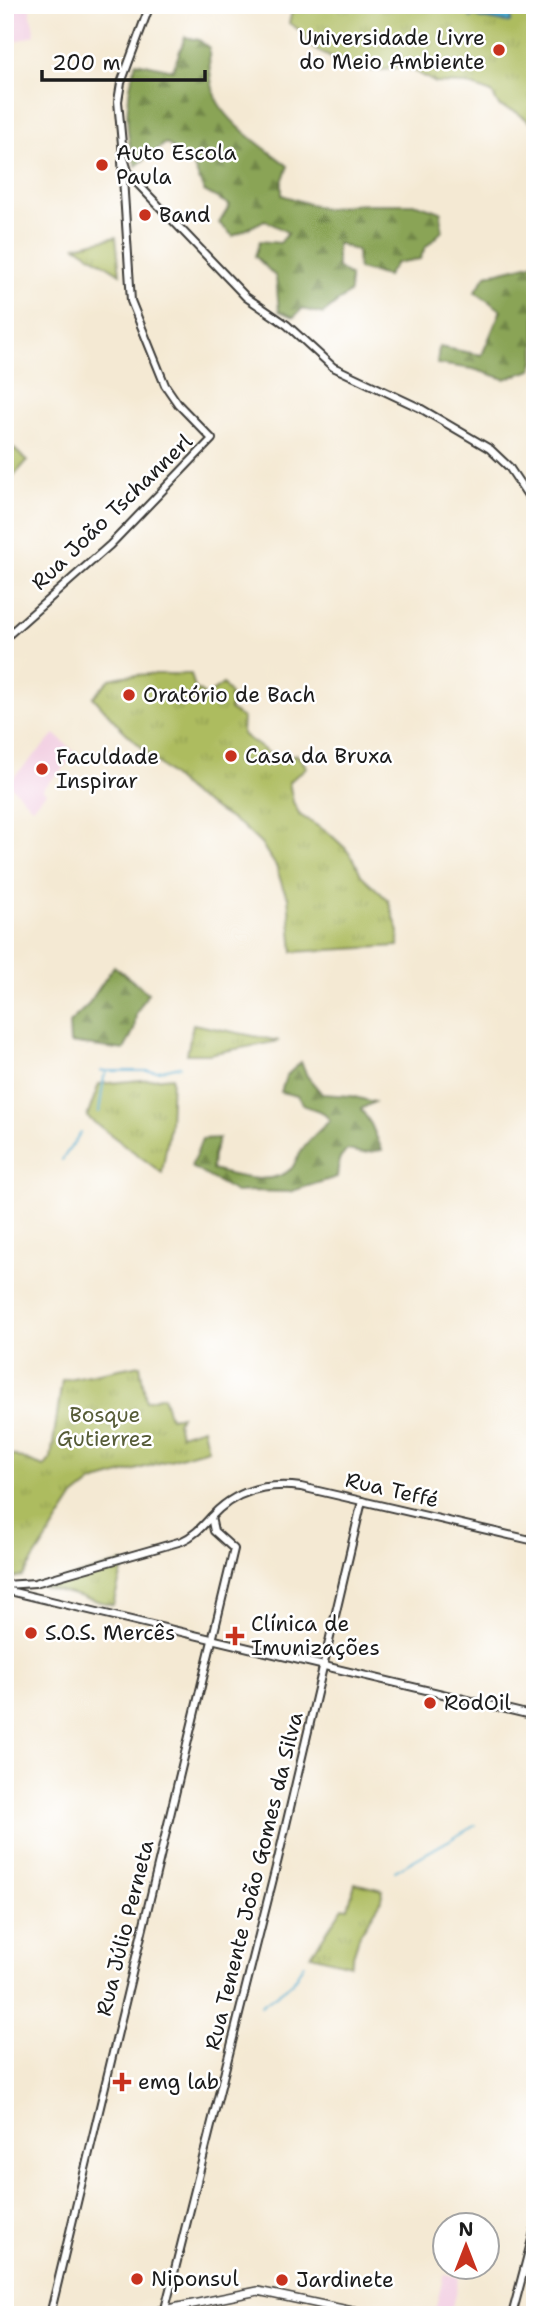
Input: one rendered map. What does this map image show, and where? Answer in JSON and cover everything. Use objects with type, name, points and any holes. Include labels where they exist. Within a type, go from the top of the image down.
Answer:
[{"type":"main road","points":[[130,60],[152,5]]},
{"type":"main road","points":[[125,192],[118,101],[121,83],[152,5]]},
{"type":"main road","points":[[120,142],[128,171],[125,192]]},
{"type":"main road","points":[[128,171],[246,297],[287,325],[333,367],[421,408],[490,449],[509,467],[535,506]]},
{"type":"main road","name":"Rua João Tschannerl","points":[[5,638],[110,545],[212,439],[178,404],[165,385],[133,307],[129,289],[125,192]]},
{"type":"main road","name":"Rua Teffé","points":[[211,1517],[240,1495],[270,1486],[291,1486],[535,1541]]},
{"type":"main road","name":"Rua Tenente João Gomes da Silva","points":[[167,2312],[362,1501]]},
{"type":"main road","points":[[5,1585],[44,1581],[175,1543],[194,1534],[211,1517]]},
{"type":"main road","name":"Rua Júlio Perneta","points":[[50,2315],[234,1549],[214,1531],[211,1517]]},
{"type":"main road","points":[[5,1590],[535,1716]]},
{"type":"main road","points":[[513,2313],[535,2228]]},
{"type":"main road","points":[[138,2315],[167,2312],[258,2291],[371,2315]]},
{"type":"shaded area","points":[[5,5],[29,5],[35,35],[5,45]]},
{"type":"shaded area","name":"Faculdade Inspirar","points":[[55,734],[77,754],[42,789],[46,793],[32,807],[8,783]]},
{"type":"shaded area","points":[[442,2282],[458,2282],[450,2315],[434,2315]]},
{"type":"green space","points":[[300,5],[535,5],[535,125],[516,112],[499,106],[492,93],[467,84],[436,83],[406,67],[374,71],[335,60],[309,46],[304,33],[289,23],[292,11]]},
{"type":"green space","points":[[185,37],[199,40],[209,48],[212,87],[217,101],[228,116],[252,139],[288,166],[282,182],[282,195],[324,209],[356,204],[417,204],[441,212],[442,231],[425,248],[420,259],[396,263],[387,276],[358,269],[357,251],[337,243],[337,267],[350,276],[350,292],[323,314],[302,309],[294,317],[279,311],[276,277],[255,256],[260,241],[280,243],[288,233],[265,220],[233,236],[219,223],[230,205],[204,191],[193,165],[166,143],[136,166],[129,140],[127,114],[136,62],[173,70]]},
{"type":"green space","points":[[116,237],[120,274],[76,246]]},
{"type":"green space","points":[[535,263],[535,359],[532,370],[505,379],[473,369],[437,364],[439,347],[482,355],[501,310],[475,292],[486,275]]},
{"type":"green space","points":[[5,440],[27,461],[5,486]]},
{"type":"green space","points":[[150,674],[191,674],[195,688],[206,696],[223,684],[230,694],[230,710],[243,718],[242,734],[280,761],[296,754],[307,767],[289,782],[293,802],[300,815],[330,834],[345,848],[361,875],[388,900],[399,932],[398,946],[293,952],[288,897],[276,866],[261,844],[242,826],[192,795],[119,726],[93,697],[110,679]]},
{"type":"green space","points":[[114,966],[148,993],[136,1014],[134,1030],[124,1050],[70,1043],[69,1023],[87,1006]]},
{"type":"green space","points":[[193,1024],[279,1041],[209,1054],[187,1054]]},
{"type":"green space","points":[[301,1062],[307,1076],[322,1094],[351,1096],[374,1102],[361,1109],[382,1150],[363,1153],[347,1150],[339,1160],[337,1177],[289,1192],[236,1192],[191,1167],[202,1139],[219,1138],[213,1155],[212,1170],[264,1179],[284,1174],[292,1168],[306,1144],[330,1120],[322,1112],[305,1106],[297,1096],[281,1092],[286,1076]]},
{"type":"green space","points":[[172,1077],[170,1124],[162,1173],[87,1117],[99,1084]]},
{"type":"green space","name":"Bosque Gutierrez","points":[[140,1365],[146,1401],[163,1396],[170,1418],[181,1416],[177,1422],[180,1435],[203,1428],[208,1449],[93,1482],[74,1497],[23,1576],[6,1579],[5,1452],[44,1467],[51,1458],[62,1380]]},
{"type":"green space","points":[[123,1562],[113,1605],[44,1587],[45,1585]]},
{"type":"green space","points":[[355,1883],[383,1890],[380,1903],[360,1934],[350,1965],[311,1955],[343,1907],[348,1908]]},
{"type":"water","points":[[466,5],[507,5],[505,10],[511,14],[511,22],[481,19],[474,15],[471,18],[465,10]]},
{"type":"waterway","points":[[101,1071],[158,1071],[180,1066]]},
{"type":"waterway","points":[[99,1112],[107,1072]]},
{"type":"waterway","points":[[62,1160],[81,1132]]},
{"type":"waterway","points":[[395,1871],[476,1825]]},
{"type":"waterway","points":[[261,2006],[292,1983],[304,1964]]},
{"type":"place","name":"Universidade Livre do Meio Ambiente","points":[[499,50]]},
{"type":"place","name":"Auto Escola Paula","points":[[102,165]]},
{"type":"place","name":"Band","points":[[145,215]]},
{"type":"place","name":"Oratório de Bach","points":[[129,695]]},
{"type":"place","name":"Casa da Bruxa","points":[[231,756]]},
{"type":"place","name":"Faculdade Inspirar","points":[[42,769]]},
{"type":"place","name":"S.O.S. Mercês","points":[[31,1633]]},
{"type":"place","name":"Clínica de Imunizações","points":[[235,1636]]},
{"type":"place","name":"RodOil","points":[[430,1703]]},
{"type":"place","name":"emg lab","points":[[122,2082]]},
{"type":"place","name":"Niponsul","points":[[137,2279]]},
{"type":"place","name":"Jardinete","points":[[282,2280]]}]
